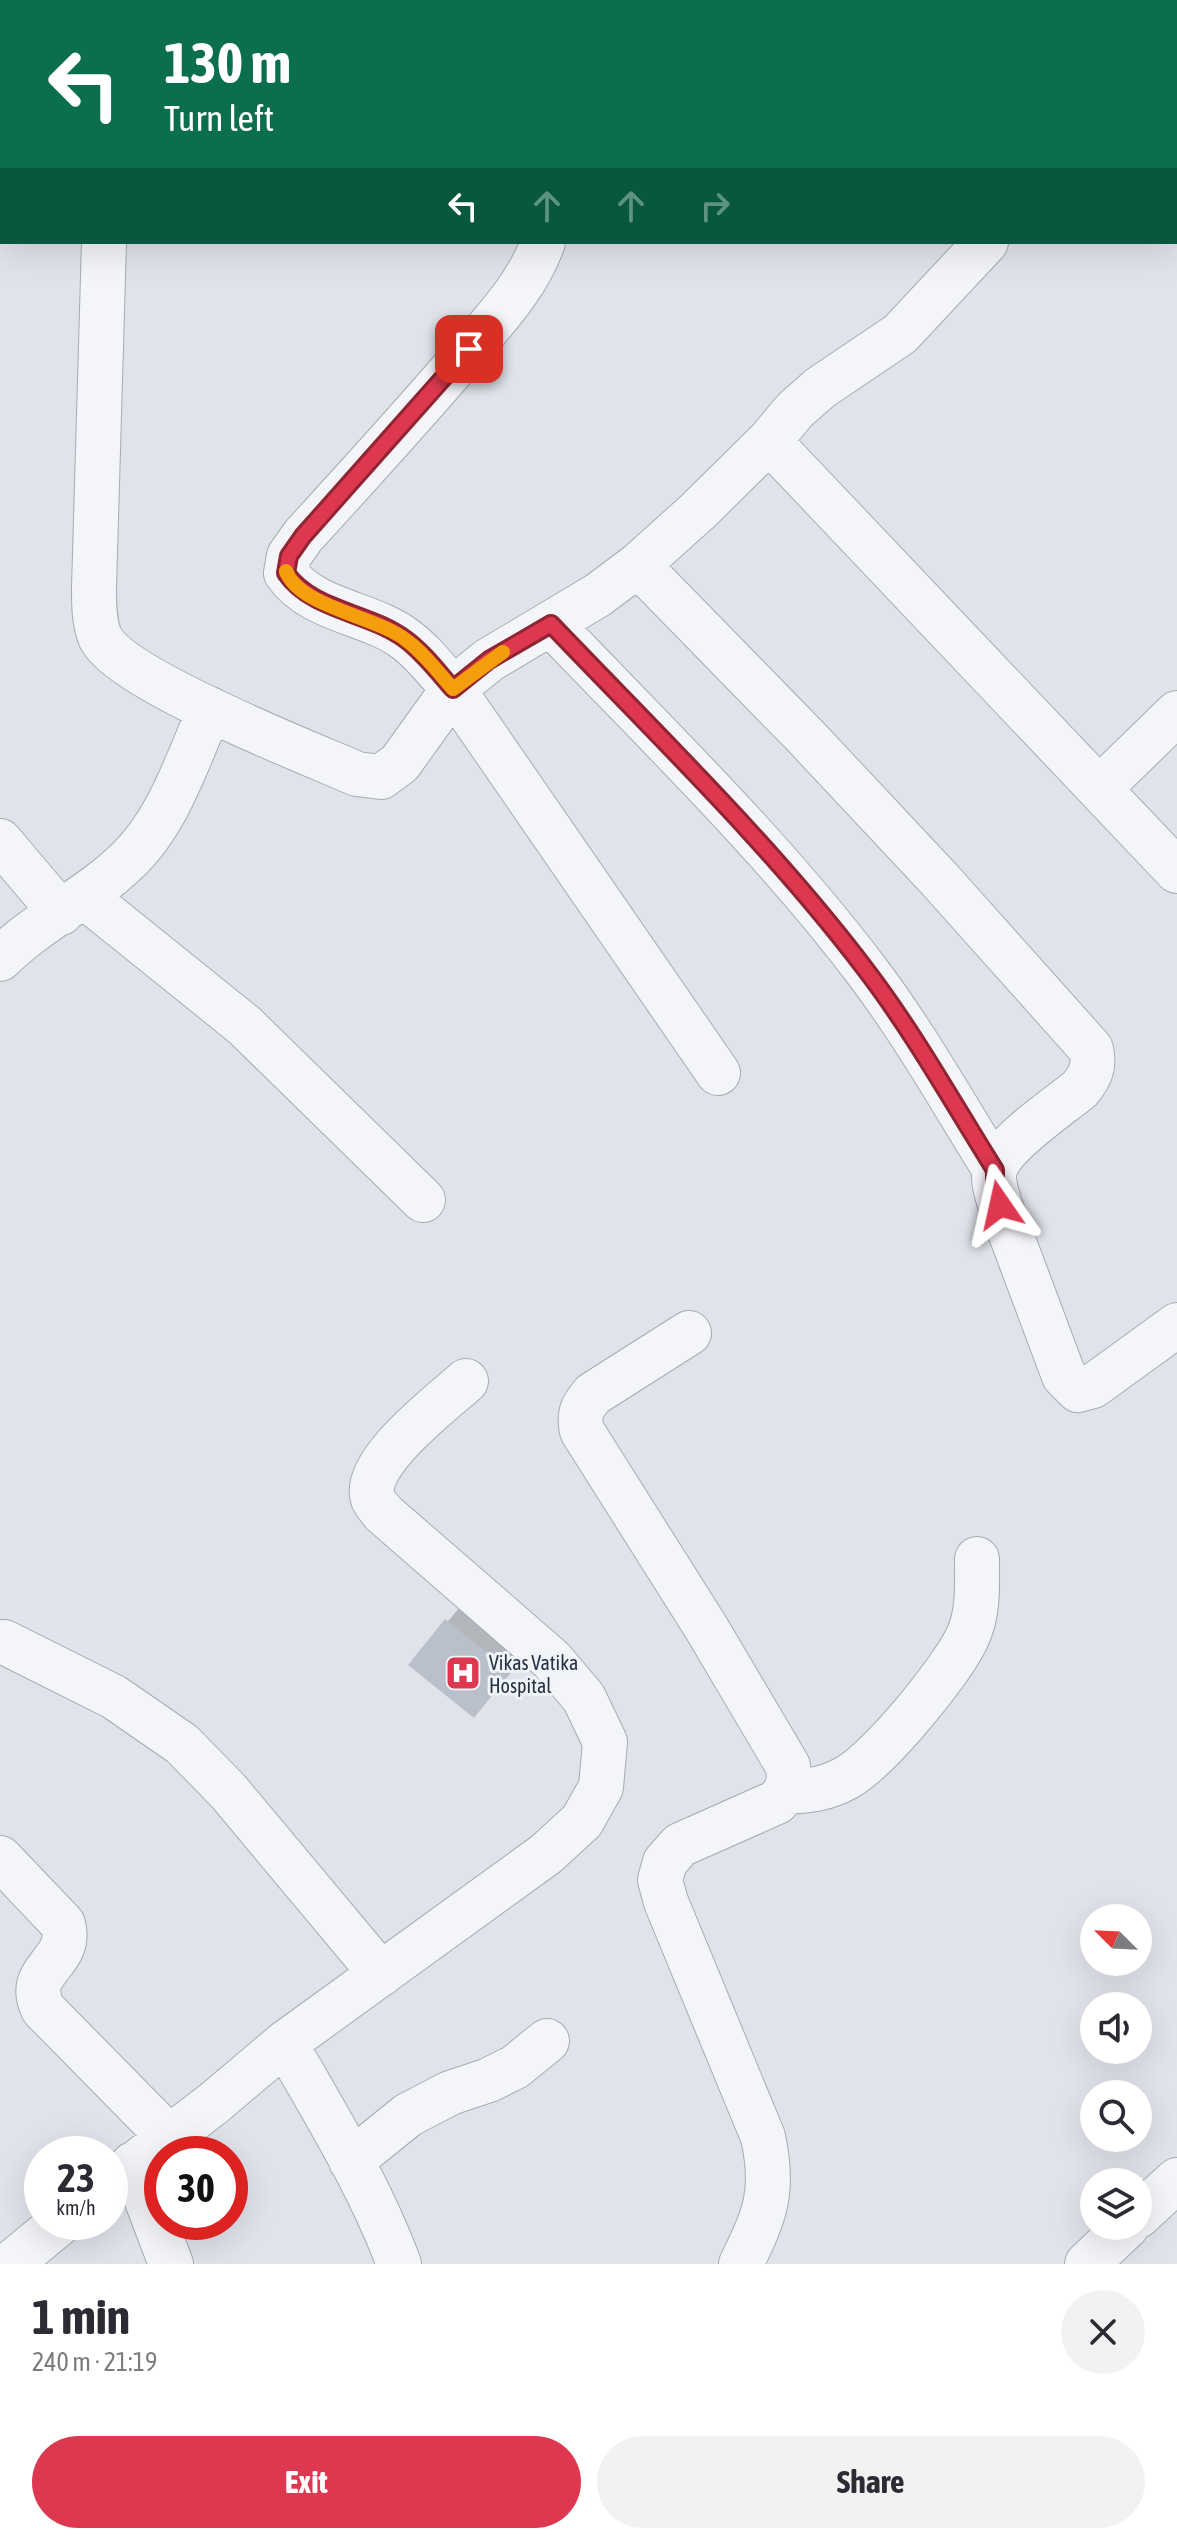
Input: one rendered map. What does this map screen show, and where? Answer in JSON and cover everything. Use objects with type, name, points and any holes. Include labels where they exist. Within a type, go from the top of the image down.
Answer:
[{"type":"street","points":[[104,244],[95,616],[101,637],[113,654],[131,667],[210,709],[357,774],[381,777],[400,763],[453,689],[489,660],[598,595],[638,565],[769,441],[795,410],[820,388],[900,334],[984,244]]},
{"type":"street","points":[[542,244],[518,289],[487,328],[417,411],[303,536],[289,556],[286,573],[296,587],[316,599],[378,623],[405,638],[453,689],[718,1073]]},
{"type":"street","points":[[769,441],[1101,787],[1177,871]]},
{"type":"street","points":[[638,565],[940,880],[1091,1049],[1094,1062],[1090,1077],[1080,1089],[1006,1150],[995,1170],[1000,1205],[1070,1385],[1078,1390],[1093,1386],[1177,1325]]},
{"type":"street","points":[[551,624],[815,906],[867,971],[928,1061],[995,1170]]},
{"type":"street","points":[[0,959],[129,859],[164,813],[210,709]]},
{"type":"street","points":[[1101,787],[1177,713]]},
{"type":"street","points":[[0,841],[73,905],[244,1025],[423,1200]]},
{"type":"street","points":[[689,1333],[593,1394],[583,1406],[579,1418],[582,1431],[707,1629],[788,1766],[790,1780],[786,1792],[777,1802],[680,1845],[665,1862],[660,1880],[666,1902],[763,2137],[770,2168],[768,2200],[741,2264]]},
{"type":"street","points":[[170,2136],[285,2043],[546,1854],[582,1821],[601,1787],[605,1742],[584,1698],[552,1660],[384,1514],[372,1498],[373,1476],[384,1457],[466,1381]]},
{"type":"street","points":[[786,1792],[819,1790],[848,1777],[886,1744],[938,1682],[968,1637],[977,1605],[977,1559]]},
{"type":"street","points":[[4,1642],[114,1697],[182,1744],[228,1791],[381,1974]]},
{"type":"street","points":[[0,1858],[63,1924],[67,1936],[61,1951],[39,1982],[36,1995],[43,2009],[168,2136]]},
{"type":"street","points":[[351,2161],[408,2115],[450,2093],[489,2080],[515,2067],[547,2041]]},
{"type":"street","points":[[285,2043],[351,2161],[387,2231],[399,2264]]},
{"type":"street","points":[[128,2168],[144,2156]]},
{"type":"street","points":[[1152,2203],[1177,2180]]},
{"type":"street","points":[[128,2184],[171,2264]]},
{"type":"street","points":[[10,2264],[39,2240]]},
{"type":"street","points":[[1087,2264],[1112,2240]]},
{"type":"building","points":[[445,1619],[511,1672],[474,1718],[408,1665]]},
{"type":"slow traffic","points":[[286,571],[296,587],[316,599],[378,623],[405,638],[453,689],[503,652]]},
{"type":"place","name":"Vikas Vatika Hospital","points":[[463,1673]]},
{"type":"route","points":[[469,349],[303,536],[289,556],[286,573],[296,587],[316,599],[378,623],[405,638],[453,689],[489,660],[551,624],[797,884],[867,971],[928,1061],[995,1170],[1000,1205]]}]
